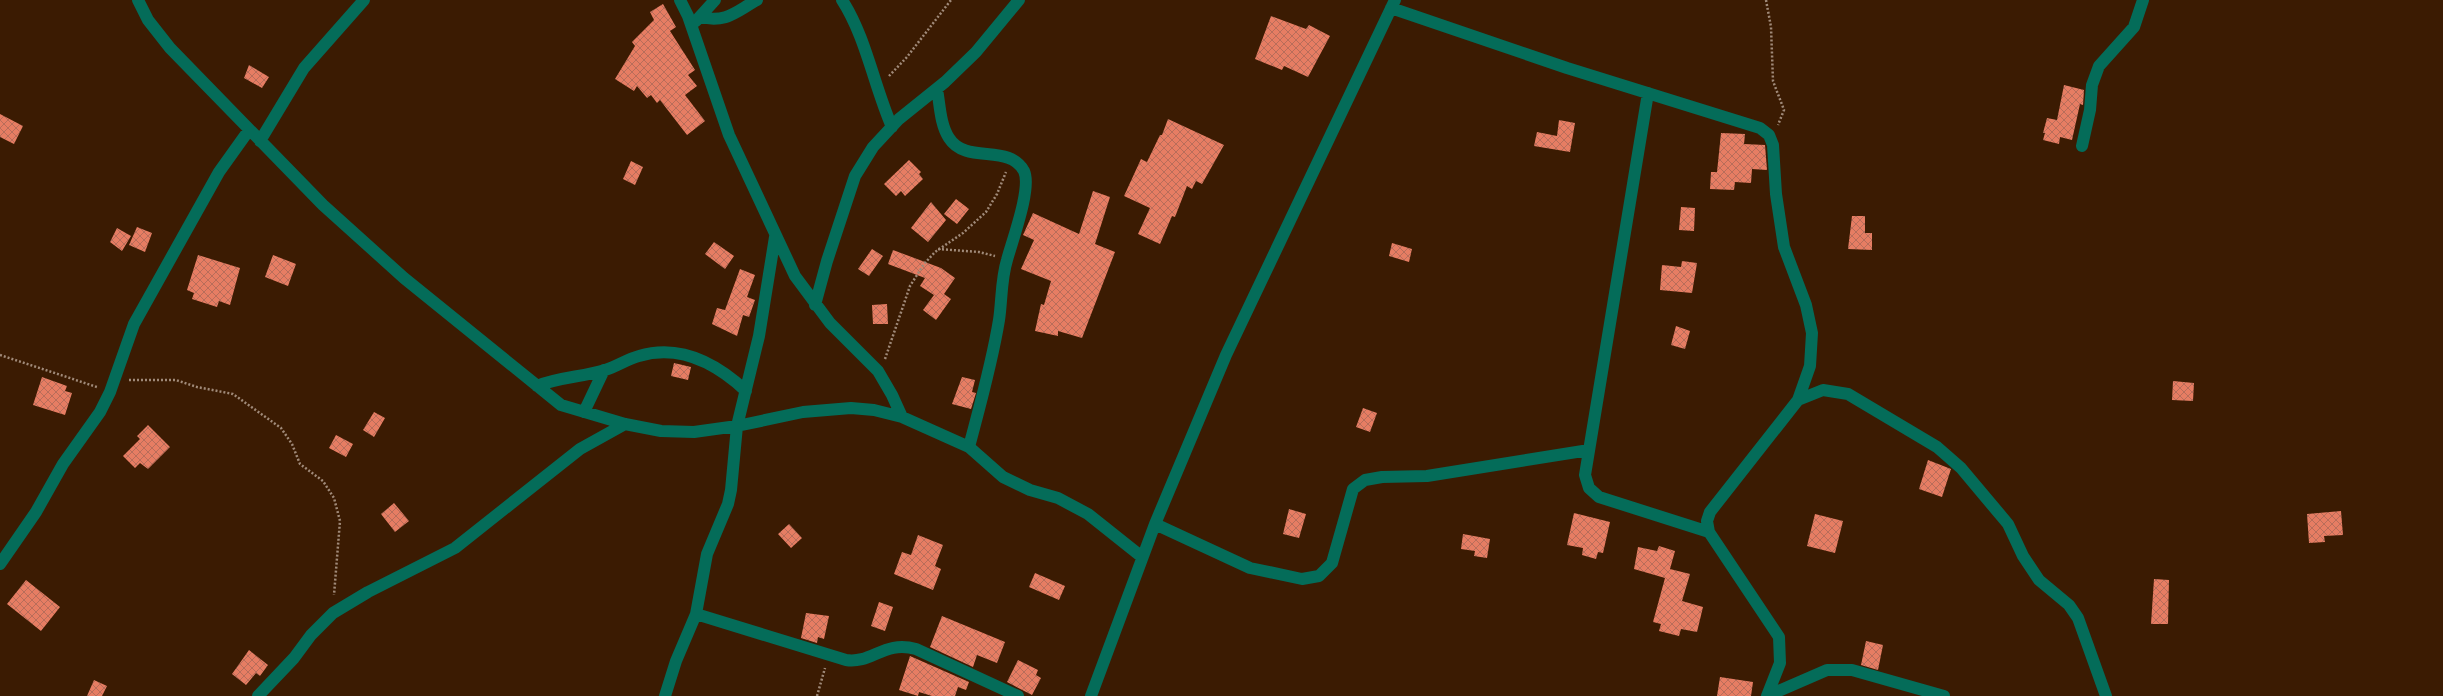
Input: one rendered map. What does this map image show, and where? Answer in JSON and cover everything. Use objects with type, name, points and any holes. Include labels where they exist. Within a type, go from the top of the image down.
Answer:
[{"type":"street","points":[[138,0],[148,20],[170,48],[323,205],[404,278],[561,405],[625,424],[661,431],[694,432],[736,426],[803,412],[851,408],[874,410],[902,417],[969,447],[1003,477],[1030,490],[1058,498],[1088,514],[1142,557]]},
{"type":"street","points":[[260,141],[304,68],[364,0]]},
{"type":"street","points":[[680,0],[691,26],[726,127],[775,236],[795,276],[815,305],[878,372],[892,395],[902,417]]},
{"type":"street","points":[[691,26],[715,0]]},
{"type":"street","points":[[700,17],[716,19],[724,18],[736,14],[757,0]]},
{"type":"street","points":[[842,0],[852,16],[892,127]]},
{"type":"street","points":[[815,305],[827,261],[855,176],[873,147],[892,127],[937,89],[976,52],[1019,0]]},
{"type":"street","points":[[2082,146],[2090,110],[2092,85],[2099,66],[2134,27],[2143,0]]},
{"type":"street","points":[[1091,696],[1155,524],[1226,355],[1393,4],[1566,68],[1760,128],[1769,135],[1773,145],[1776,194],[1784,247],[1806,305],[1812,333],[1810,366],[1798,400],[1710,512],[1707,521],[1709,532],[1779,637],[1780,663],[1767,696]]},
{"type":"street","points":[[937,89],[943,125],[953,143],[975,154],[1009,158],[1024,172],[1026,180],[1021,210],[1006,260],[999,320],[969,447]]},
{"type":"street","points":[[1648,93],[1585,475],[1588,488],[1599,497],[1709,532]]},
{"type":"street","points":[[0,564],[36,512],[63,464],[100,412],[112,386],[134,324],[219,172],[249,130]]},
{"type":"street","points":[[665,696],[676,661],[696,614],[707,554],[728,504],[731,490],[736,426],[760,328],[775,236]]},
{"type":"street","points":[[537,386],[564,378],[604,370],[620,362],[640,355],[657,352],[674,352],[712,364],[746,390]]},
{"type":"street","points":[[584,412],[604,370]]},
{"type":"street","points":[[1798,400],[1823,390],[1848,394],[1938,446],[1961,468],[2008,524],[2023,556],[2039,580],[2069,605],[2078,618],[2106,696]]},
{"type":"street","points":[[258,696],[294,658],[311,635],[332,613],[368,592],[455,548],[580,449],[625,424]]},
{"type":"street","points":[[1155,524],[1250,568],[1302,579],[1319,576],[1332,563],[1353,489],[1365,480],[1382,477],[1427,476],[1589,450]]},
{"type":"street","points":[[696,614],[857,662],[895,646],[916,649],[1018,696]]},
{"type":"street","points":[[1767,696],[1827,670],[1852,670],[1944,696]]},
{"type":"path","points":[[876,86],[893,73],[902,63],[950,0]]},
{"type":"path","points":[[1766,0],[1771,27],[1773,81],[1784,110],[1773,145]]},
{"type":"path","points":[[878,372],[891,344],[910,286],[924,264],[938,249],[963,233],[986,212],[997,194],[1009,158]]},
{"type":"path","points":[[938,249],[979,252],[1006,260]]},
{"type":"path","points":[[0,355],[112,386],[176,380],[198,387],[232,394],[281,428],[292,444],[300,464],[304,469],[323,481],[334,498],[340,521],[332,613]]},
{"type":"path","points":[[817,696],[829,654]]},
{"type":"building","points":[[663,4],[676,27],[670,31],[695,70],[688,75],[697,86],[685,95],[705,121],[687,135],[660,100],[657,103],[651,95],[647,98],[637,86],[634,91],[615,79],[635,46],[632,42],[654,20],[650,12]]},
{"type":"building","points":[[1271,16],[1306,29],[1309,25],[1330,36],[1308,77],[1284,66],[1282,70],[1255,59]]},
{"type":"building","points":[[249,65],[269,77],[262,88],[244,78]]},
{"type":"building","points":[[2064,85],[2084,90],[2083,105],[2080,104],[2072,140],[2060,137],[2059,144],[2043,140],[2045,133],[2043,133],[2047,118],[2057,120]]},
{"type":"building","points":[[0,114],[23,126],[14,144],[0,137]]},
{"type":"building","points":[[1168,119],[1224,145],[1202,184],[1196,181],[1192,189],[1187,186],[1175,217],[1172,216],[1160,244],[1138,234],[1150,208],[1124,196],[1141,159],[1147,162],[1160,135],[1162,135]]},
{"type":"building","points":[[1559,120],[1575,123],[1570,152],[1534,146],[1537,132],[1557,136]]},
{"type":"building","points":[[1721,133],[1745,134],[1744,144],[1765,145],[1767,170],[1752,169],[1751,183],[1735,182],[1734,190],[1710,189],[1711,172],[1717,172]]},
{"type":"building","points":[[909,160],[921,172],[919,174],[923,179],[905,196],[901,191],[896,196],[884,184]]},
{"type":"building","points":[[631,161],[643,167],[635,185],[623,179]]},
{"type":"building","points":[[1093,191],[1110,197],[1095,244],[1115,252],[1082,338],[1058,331],[1058,336],[1035,331],[1041,304],[1044,305],[1051,281],[1021,269],[1034,240],[1023,235],[1033,213],[1079,234]]},
{"type":"building","points":[[956,199],[969,209],[957,224],[944,214]]},
{"type":"building","points":[[931,202],[946,220],[928,242],[911,228]]},
{"type":"building","points":[[1681,207],[1695,208],[1694,231],[1679,230]]},
{"type":"building","points":[[1852,216],[1865,216],[1865,233],[1872,233],[1872,250],[1848,249]]},
{"type":"building","points":[[137,227],[152,233],[145,252],[129,245]]},
{"type":"building","points":[[117,228],[131,236],[122,251],[110,242]]},
{"type":"building","points":[[714,242],[734,256],[725,269],[705,254]]},
{"type":"building","points":[[1392,243],[1412,249],[1409,262],[1389,256]]},
{"type":"building","points":[[872,249],[883,256],[869,276],[858,269]]},
{"type":"building","points":[[893,250],[941,268],[955,278],[944,294],[951,299],[936,320],[923,310],[934,295],[920,286],[925,278],[888,264]]},
{"type":"building","points":[[198,255],[240,268],[230,305],[219,301],[217,307],[192,299],[194,293],[187,290]]},
{"type":"building","points":[[273,255],[296,264],[288,286],[265,277]]},
{"type":"building","points":[[1682,261],[1697,263],[1692,293],[1660,290],[1662,265],[1681,267]]},
{"type":"building","points":[[740,269],[755,275],[747,297],[755,300],[749,317],[743,315],[737,336],[712,324],[717,308],[725,310]]},
{"type":"building","points":[[887,304],[888,324],[873,324],[872,305]]},
{"type":"building","points":[[1676,326],[1690,331],[1685,349],[1671,345]]},
{"type":"building","points":[[674,363],[691,367],[688,380],[671,376]]},
{"type":"building","points":[[42,377],[67,386],[65,391],[72,393],[65,415],[33,405]]},
{"type":"building","points":[[962,377],[975,380],[972,392],[976,393],[971,409],[952,404]]},
{"type":"building","points":[[2173,381],[2194,383],[2193,401],[2172,400]]},
{"type":"building","points":[[1363,408],[1377,413],[1370,432],[1356,427]]},
{"type":"building","points":[[374,412],[385,418],[374,437],[363,430]]},
{"type":"building","points":[[148,425],[170,447],[148,469],[140,463],[135,468],[123,456],[140,439],[137,436]]},
{"type":"building","points":[[336,435],[353,444],[346,457],[329,448]]},
{"type":"building","points":[[1928,460],[1951,469],[1942,497],[1919,489]]},
{"type":"building","points":[[394,503],[409,521],[395,532],[381,514]]},
{"type":"building","points":[[1289,509],[1306,514],[1299,538],[1283,534]]},
{"type":"building","points":[[2341,511],[2343,535],[2324,536],[2325,542],[2309,543],[2307,514]]},
{"type":"building","points":[[1574,513],[1610,522],[1603,553],[1598,552],[1596,559],[1582,555],[1583,548],[1567,545]]},
{"type":"building","points":[[1815,514],[1843,521],[1835,553],[1807,546]]},
{"type":"building","points":[[789,524],[802,538],[791,548],[778,534]]},
{"type":"building","points":[[1463,534],[1490,539],[1487,558],[1474,556],[1475,551],[1461,549]]},
{"type":"building","points":[[918,535],[943,545],[935,566],[941,569],[933,590],[894,574],[902,552],[911,555]]},
{"type":"building","points":[[1659,546],[1675,551],[1670,569],[1690,574],[1682,601],[1703,607],[1697,632],[1681,629],[1679,636],[1659,631],[1661,624],[1653,622],[1665,578],[1634,569],[1638,547],[1657,551]]},
{"type":"building","points":[[1035,573],[1065,586],[1059,600],[1029,587]]},
{"type":"building","points":[[2154,579],[2169,580],[2168,624],[2151,624]]},
{"type":"building","points":[[26,580],[60,607],[41,631],[7,604]]},
{"type":"building","points":[[879,602],[893,607],[885,631],[871,626]]},
{"type":"building","points":[[806,613],[829,616],[824,639],[818,637],[817,643],[801,638]]},
{"type":"building","points":[[942,616],[1005,642],[997,663],[977,655],[973,667],[930,647]]},
{"type":"building","points":[[1866,641],[1883,645],[1878,670],[1861,665]]},
{"type":"building","points":[[249,650],[268,665],[260,676],[256,673],[246,685],[232,674]]},
{"type":"building","points":[[910,656],[969,682],[966,690],[958,687],[955,696],[932,696],[919,692],[918,696],[899,690]]},
{"type":"building","points":[[1018,660],[1038,670],[1036,675],[1041,678],[1032,695],[1007,682]]},
{"type":"building","points":[[1720,677],[1753,682],[1751,696],[1717,696]]},
{"type":"building","points":[[94,680],[107,686],[102,696],[87,696]]}]
